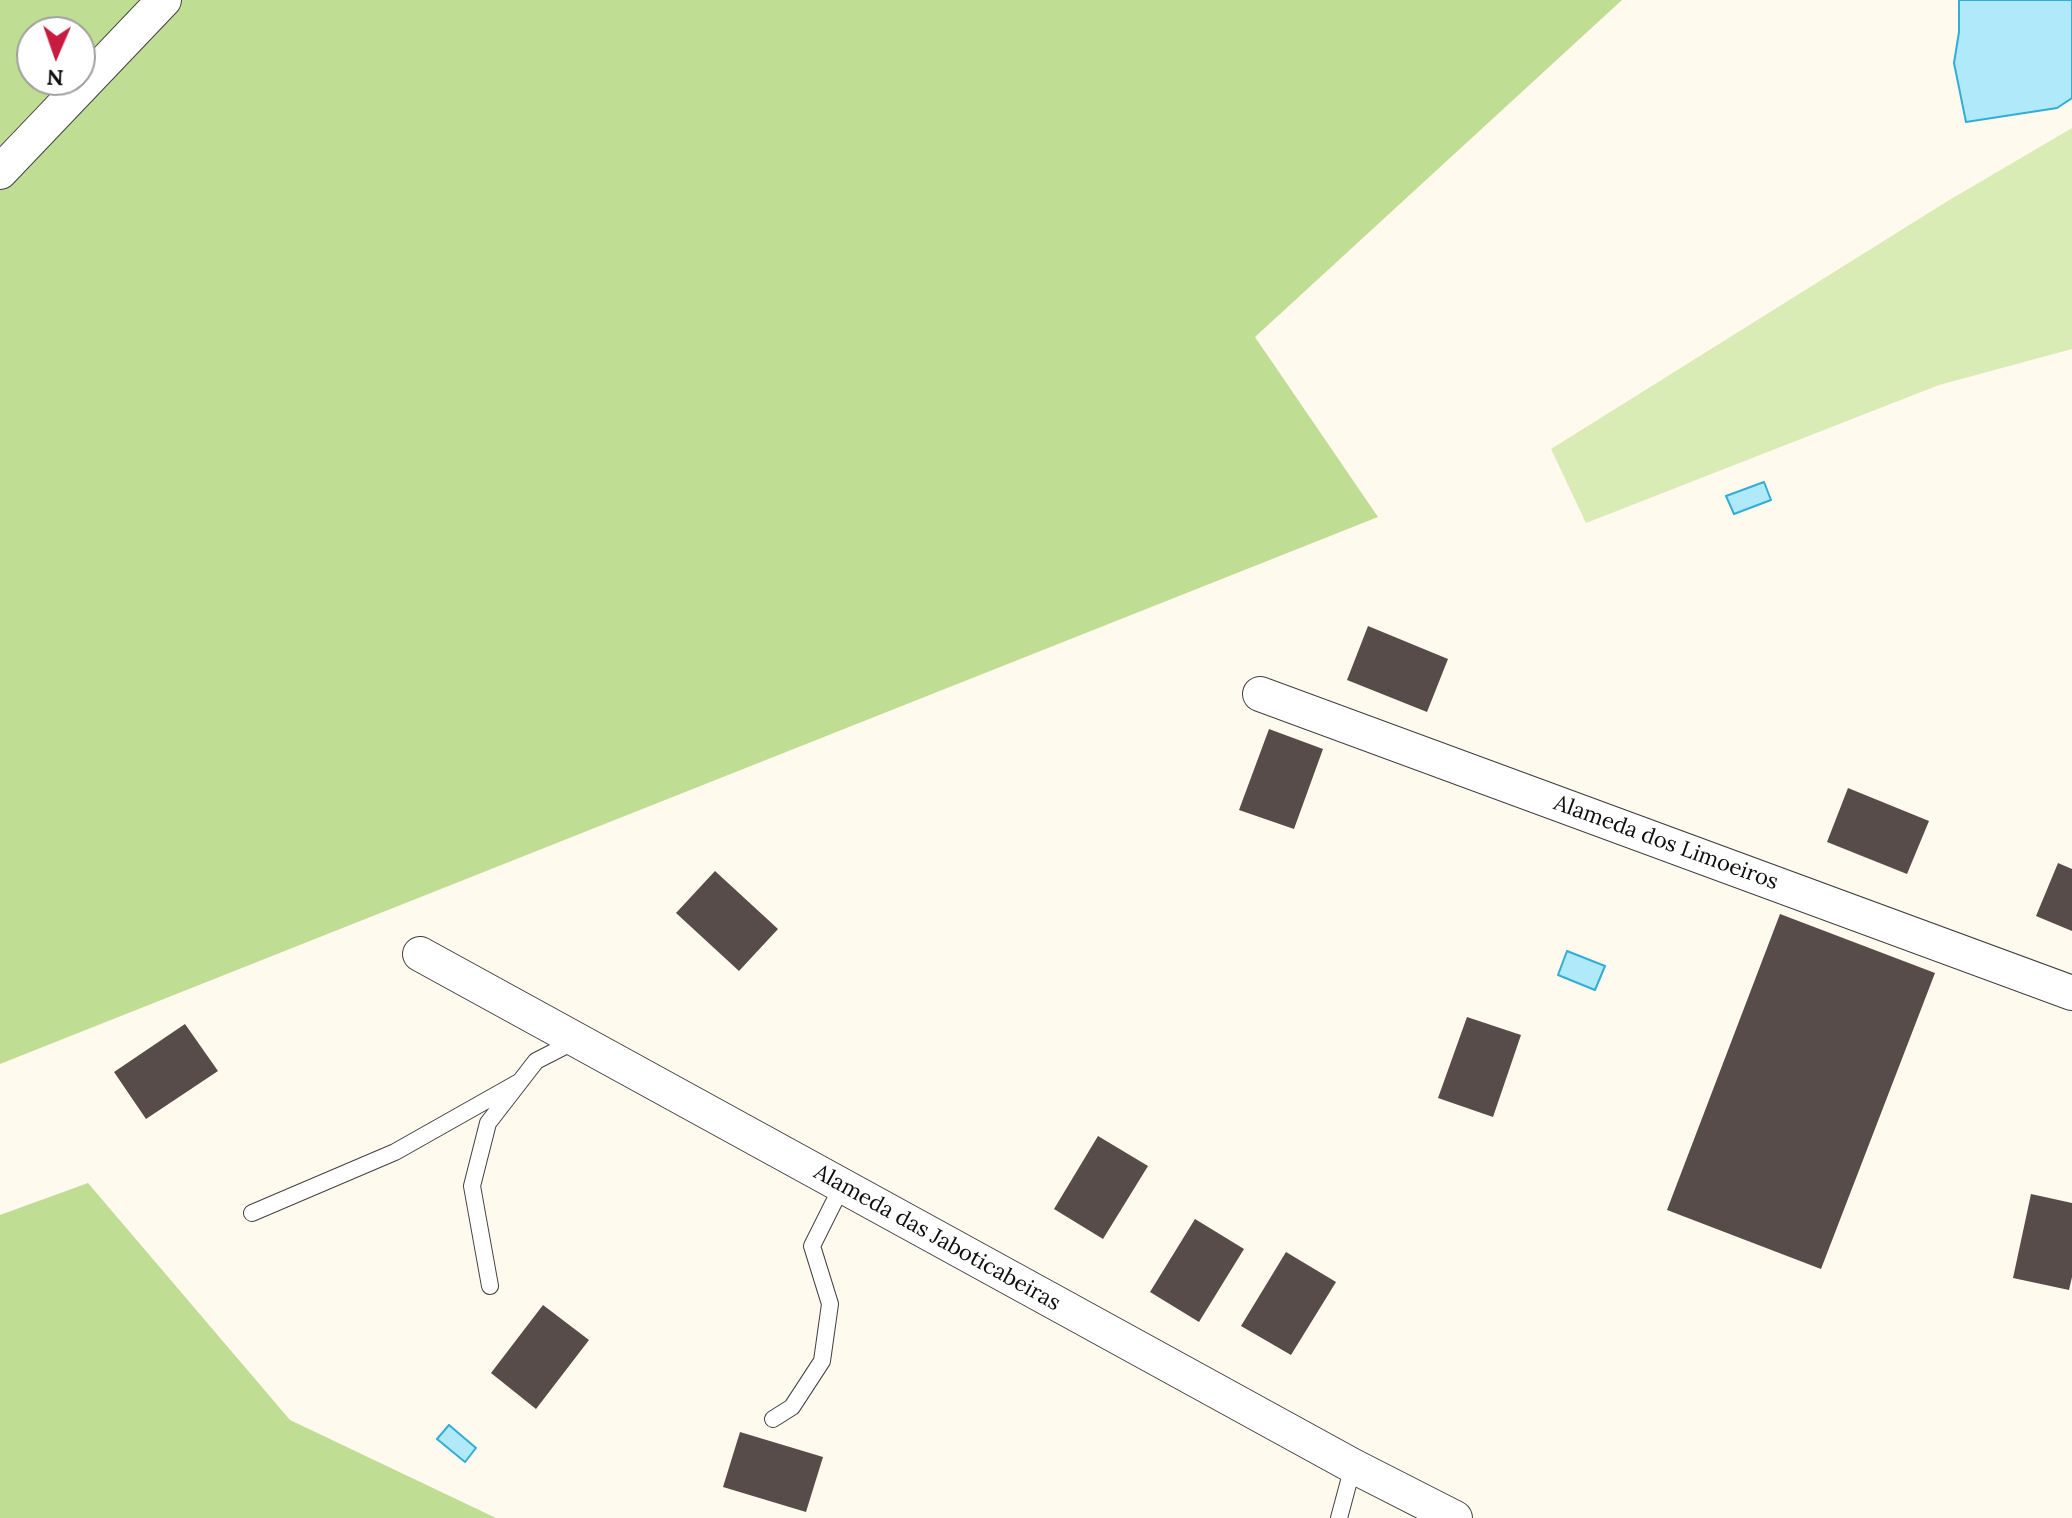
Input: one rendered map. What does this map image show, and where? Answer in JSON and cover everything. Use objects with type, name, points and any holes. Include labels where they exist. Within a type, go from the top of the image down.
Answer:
[{"type":"street","points":[[0,172],[164,0]]},
{"type":"street","name":"Alameda dos Limoeiros","points":[[1260,694],[2072,993]]},
{"type":"street","name":"Alameda das Jaboticabeiras","points":[[420,954],[1353,1466],[1455,1518]]},
{"type":"lane","points":[[490,1286],[472,1186],[488,1123],[536,1061],[577,1041]]},
{"type":"lane","points":[[252,1213],[395,1152],[519,1082]]},
{"type":"lane","points":[[773,1419],[792,1407],[822,1361],[830,1304],[812,1246],[842,1186]]},
{"type":"lane","points":[[1339,1518],[1353,1466]]},
{"type":"green space","points":[[0,0],[1622,0],[1255,337],[1378,517],[0,1064]]},
{"type":"green space","points":[[2072,128],[2072,349],[1939,385],[1586,523],[1551,449],[1946,202]]},
{"type":"green space","points":[[88,1183],[290,1420],[496,1518],[0,1518],[0,1215]]},
{"type":"water","points":[[1959,0],[2072,0],[2072,98],[2057,108],[1966,122],[1954,63],[1959,32]]},
{"type":"water","points":[[1764,482],[1771,500],[1734,514],[1726,496]]},
{"type":"water","points":[[1567,951],[1605,966],[1595,990],[1558,975]]},
{"type":"water","points":[[449,1425],[476,1448],[465,1462],[437,1439]]},
{"type":"building","points":[[1368,626],[1448,659],[1427,712],[1347,680]]},
{"type":"building","points":[[1269,729],[1323,749],[1294,829],[1239,810]]},
{"type":"building","points":[[1848,788],[1929,821],[1907,874],[1827,842]]},
{"type":"building","points":[[2058,863],[2072,869],[2072,931],[2036,916]]},
{"type":"building","points":[[715,871],[778,929],[739,971],[676,913]]},
{"type":"building","points":[[1780,914],[1935,973],[1821,1269],[1667,1210]]},
{"type":"building","points":[[1467,1017],[1521,1035],[1493,1117],[1438,1098]]},
{"type":"building","points":[[185,1024],[218,1071],[146,1119],[114,1072]]},
{"type":"building","points":[[1098,1136],[1148,1166],[1103,1239],[1054,1209]]},
{"type":"building","points":[[2031,1194],[2072,1203],[2072,1277],[2069,1290],[2013,1278]]},
{"type":"building","points":[[1195,1219],[1244,1249],[1199,1322],[1150,1292]]},
{"type":"building","points":[[1286,1252],[1336,1282],[1291,1355],[1241,1326]]},
{"type":"building","points":[[543,1305],[589,1340],[536,1409],[491,1373]]},
{"type":"building","points":[[740,1432],[823,1457],[806,1512],[723,1487]]}]
